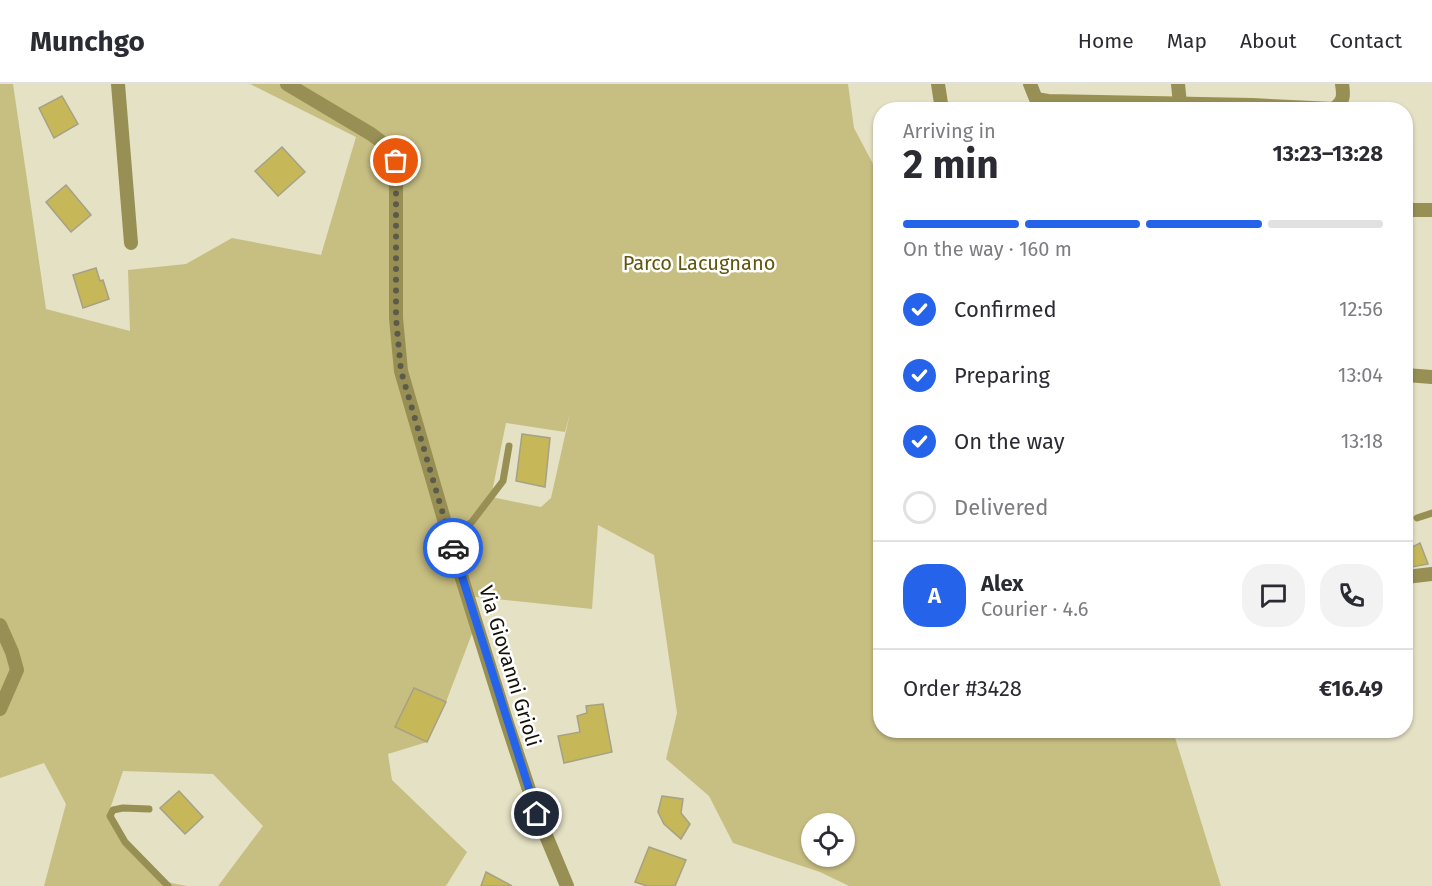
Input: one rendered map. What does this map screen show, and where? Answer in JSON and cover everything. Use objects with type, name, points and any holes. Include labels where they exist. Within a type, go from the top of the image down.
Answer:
[{"type":"street","points":[[118,84],[131,243]]},
{"type":"street","name":"Via Giovanni Grioli","points":[[287,84],[392,149],[396,161],[396,318],[401,371],[448,533],[537,814],[567,886]]},
{"type":"street","points":[[938,84],[941,102]]},
{"type":"street","points":[[1030,84],[1036,102]]},
{"type":"street","points":[[1178,84],[1180,102]]},
{"type":"street","points":[[1342,84],[1344,97],[1342,102]]},
{"type":"street","points":[[1413,210],[1432,210]]},
{"type":"street","points":[[1413,376],[1432,377]]},
{"type":"street","points":[[1413,576],[1432,574]]},
{"type":"street","points":[[0,625],[17,670],[0,709]]},
{"type":"lane","points":[[448,533],[471,523],[502,481],[509,446]]},
{"type":"lane","points":[[1417,518],[1432,513]]},
{"type":"lane","points":[[149,810],[123,808],[113,810],[110,816],[125,842],[168,886]]},
{"type":"green space","name":"Parco Lacugnano","points":[[0,84],[13,84],[46,309],[130,331],[128,270],[186,264],[232,238],[321,255],[356,137],[250,84],[848,84],[854,128],[873,164],[873,738],[1175,738],[1221,886],[849,886],[805,867],[855,867],[855,813],[801,813],[801,866],[733,843],[709,796],[666,759],[677,713],[654,555],[598,525],[592,609],[468,596],[476,623],[446,702],[414,688],[395,727],[427,742],[388,754],[392,780],[467,852],[446,886],[218,886],[263,826],[213,774],[123,771],[109,812],[130,845],[166,882],[187,886],[44,886],[66,804],[44,763],[0,778]],"holes":[[[570,413],[551,498],[541,507],[491,497],[506,423],[565,432]]]},
{"type":"building","points":[[62,96],[78,124],[54,138],[39,108]]},
{"type":"building","points":[[282,147],[305,172],[278,196],[255,171]]},
{"type":"building","points":[[66,185],[91,215],[71,232],[46,202]]},
{"type":"building","points":[[96,268],[100,281],[103,280],[109,299],[83,308],[73,275]]},
{"type":"building","points":[[522,434],[550,438],[545,487],[516,481]]},
{"type":"building","points":[[1420,543],[1428,564],[1413,567],[1413,546]]},
{"type":"building","points":[[414,688],[446,702],[427,742],[395,727]]},
{"type":"building","points":[[603,704],[612,752],[564,763],[558,736],[580,732],[577,716],[587,713],[586,706]]},
{"type":"building","points":[[179,791],[203,817],[185,834],[160,808]]},
{"type":"building","points":[[662,796],[683,799],[681,813],[690,824],[681,839],[664,824],[658,812]]},
{"type":"building","points":[[649,847],[686,860],[675,886],[647,886],[635,882]]},
{"type":"building","points":[[486,872],[512,886],[481,886]]},
{"type":"way so far","points":[[396,161],[396,318],[401,371],[453,548]]},
{"type":"route","points":[[453,548],[537,814]]}]
